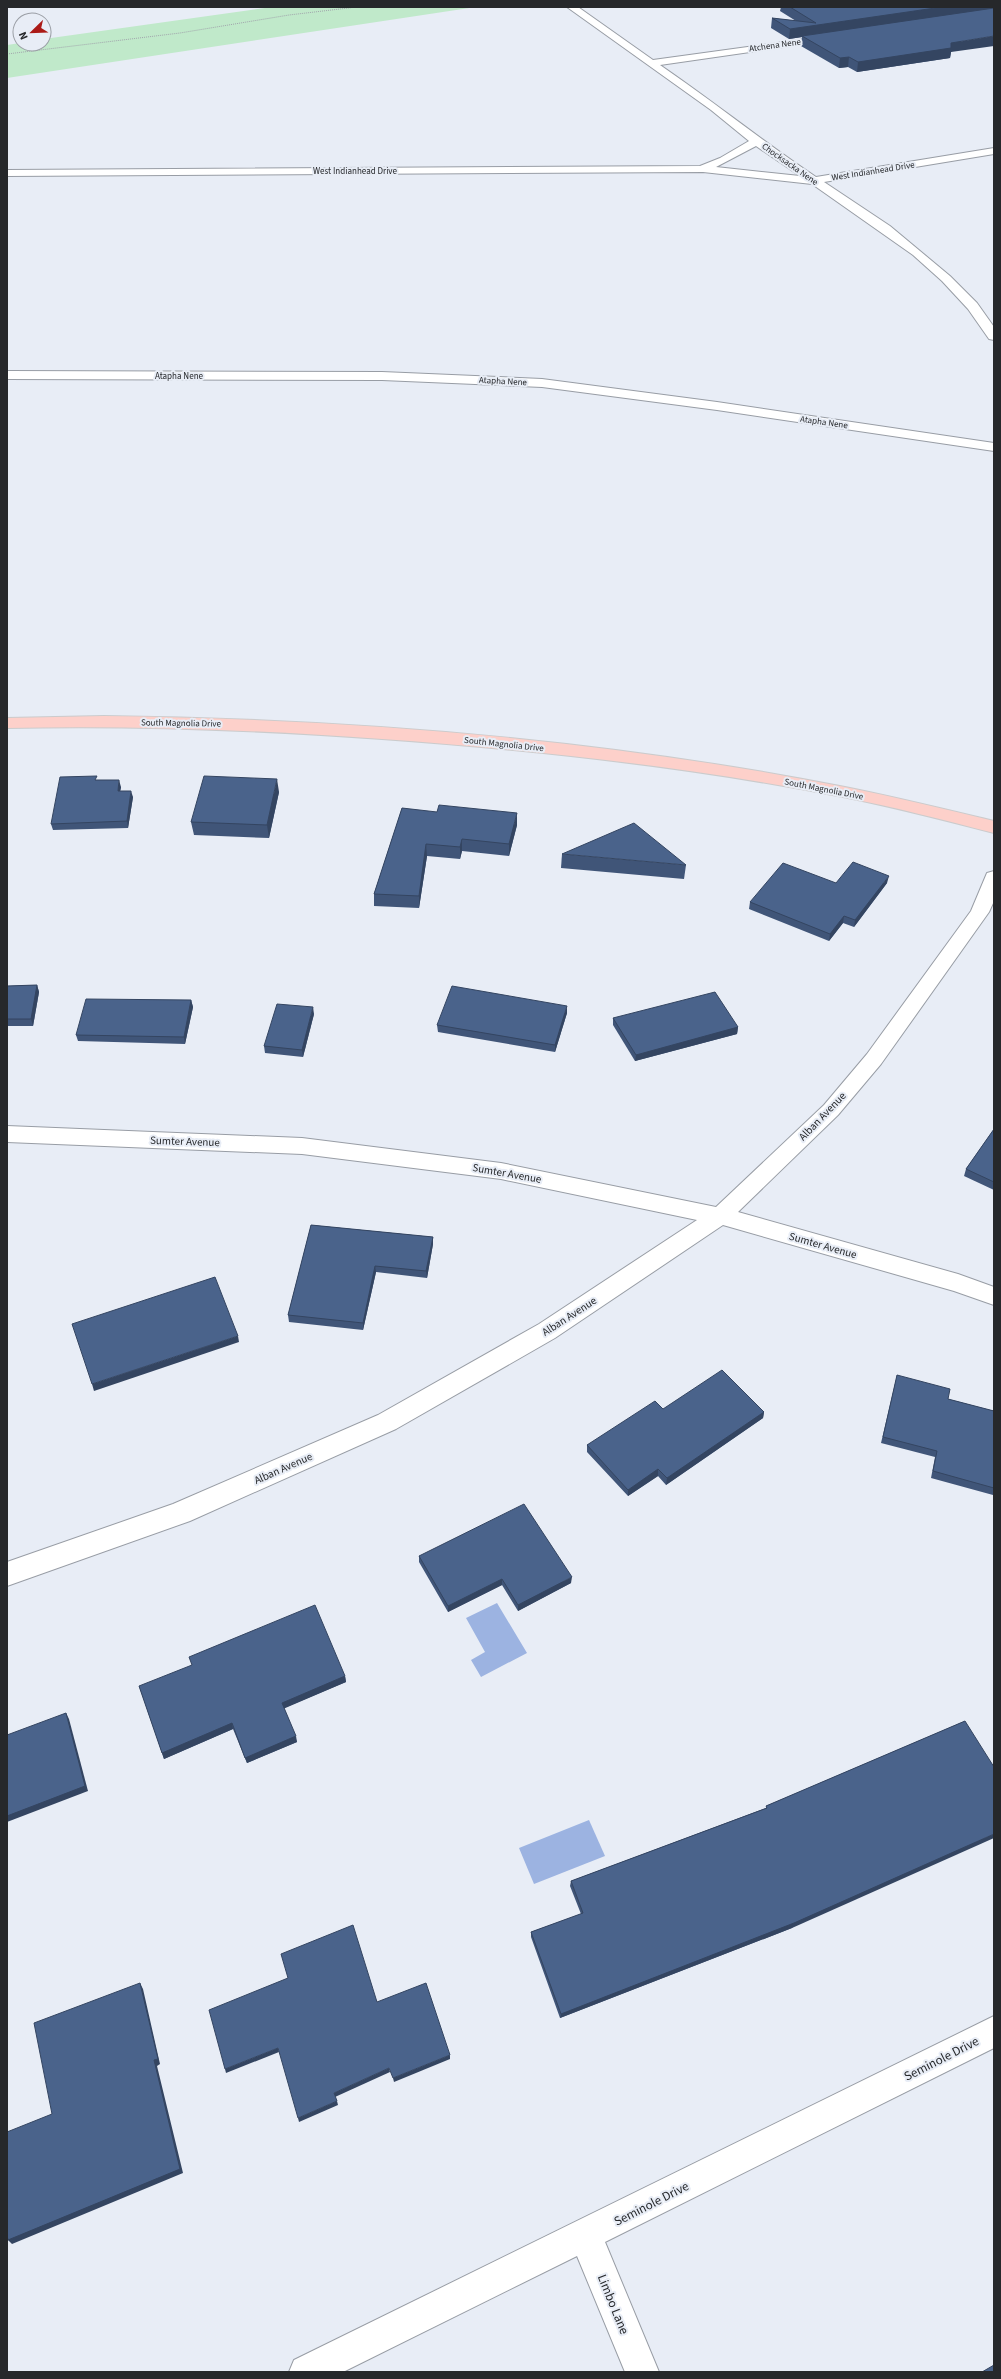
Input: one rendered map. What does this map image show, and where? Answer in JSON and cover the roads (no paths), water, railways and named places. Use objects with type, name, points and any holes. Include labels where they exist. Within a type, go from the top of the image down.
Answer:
[{"type":"main road","name":"South Magnolia Drive","points":[[7,723],[195,722],[319,728],[492,742],[728,771],[844,792],[994,827]]},
{"type":"street","name":"Chocksacka Nene","points":[[572,7],[716,109],[756,142],[886,231],[934,267],[981,314],[994,336]]},
{"type":"street","name":"Atchena Nene","points":[[651,63],[846,35]]},
{"type":"street","name":"West Indianhead Drive","points":[[703,169],[724,160],[756,142]]},
{"type":"street","name":"West Indianhead Drive","points":[[7,172],[703,169],[813,181],[994,150]]},
{"type":"street","name":"Atapha Nene","points":[[7,375],[382,376],[542,383],[717,406],[994,447]]},
{"type":"street","name":"Alban Avenue","points":[[7,1574],[181,1513],[387,1422],[547,1331],[720,1216],[831,1110],[874,1059],[980,912],[994,877]]},
{"type":"street","name":"Sumter Avenue","points":[[7,1134],[302,1146],[502,1171],[720,1216],[958,1283],[994,1296]]},
{"type":"street","name":"Seminole Drive","points":[[306,2372],[586,2236],[994,2032]]},
{"type":"street","name":"Limbo Lane","points":[[586,2236],[642,2372]]},
{"type":"water","points":[[497,1603],[527,1653],[481,1677],[471,1660],[485,1652],[466,1618]]},
{"type":"water","points":[[589,1820],[605,1856],[534,1884],[519,1848]]}]
